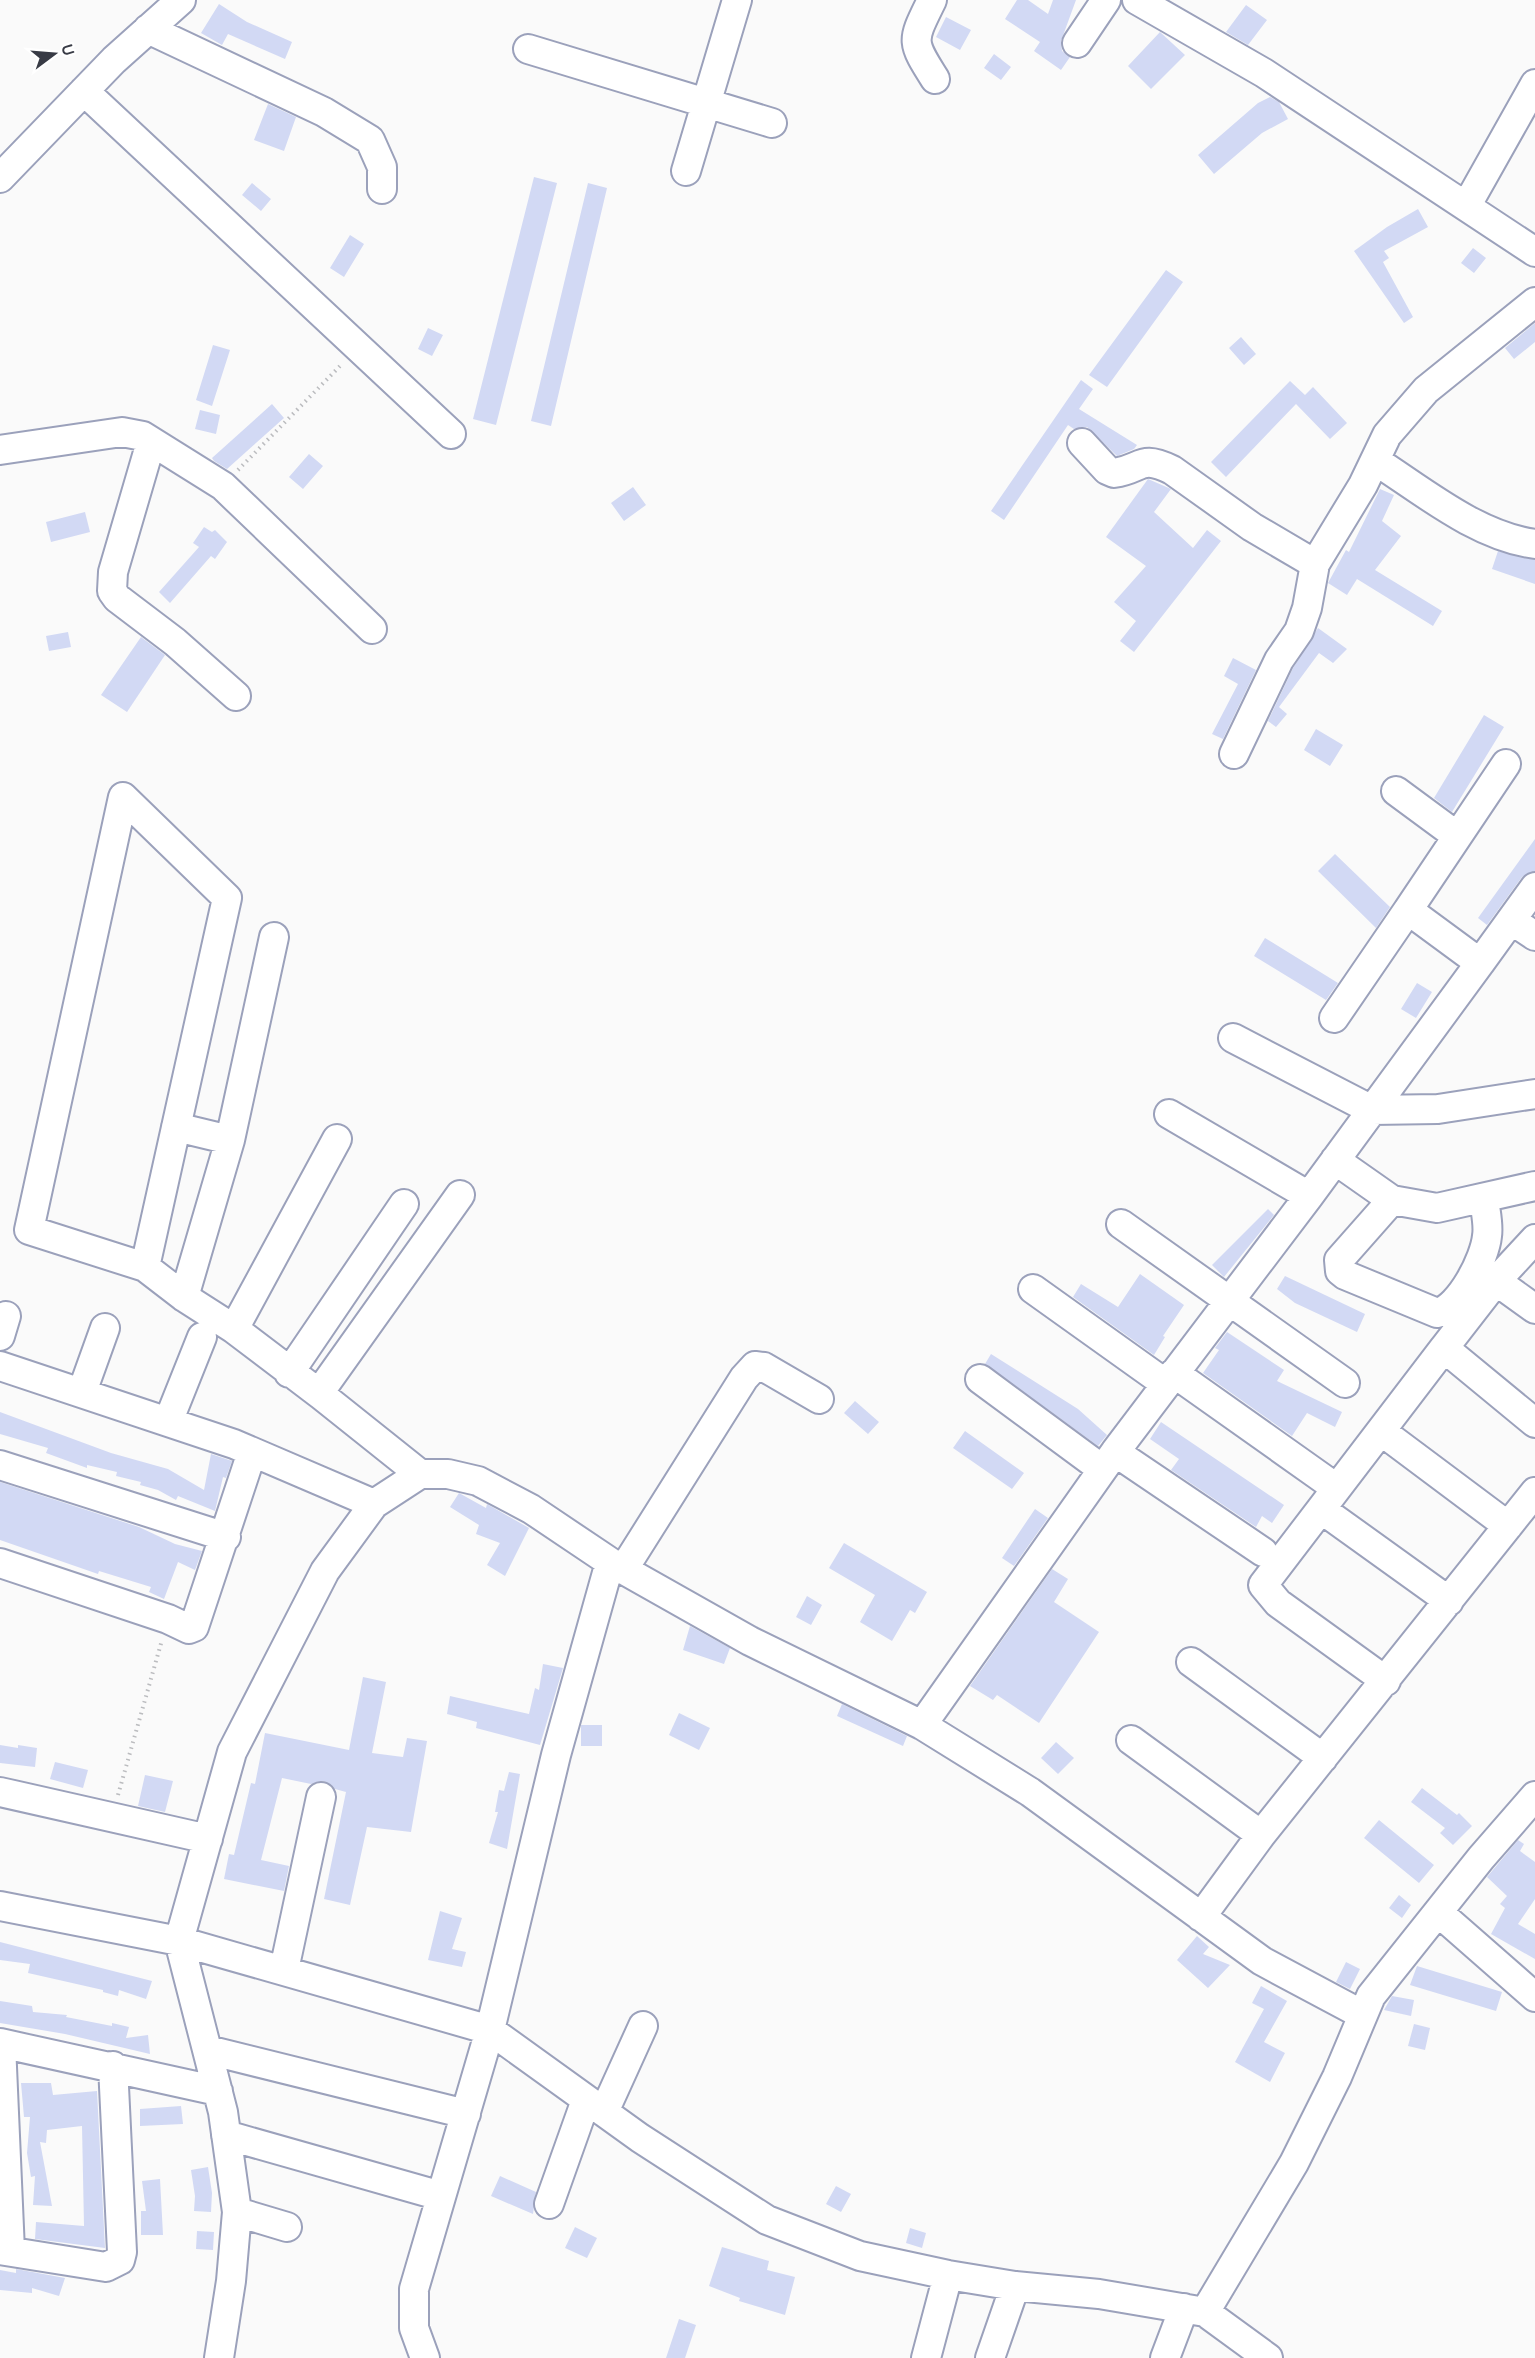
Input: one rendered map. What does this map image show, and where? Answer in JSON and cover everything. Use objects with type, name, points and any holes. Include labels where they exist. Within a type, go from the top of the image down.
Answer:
[{"type":"street","points":[[0,178],[84,91],[180,0]]},
{"type":"street","points":[[686,171],[737,0]]},
{"type":"street","points":[[932,0],[916,34],[915,44],[934,79]]},
{"type":"street","points":[[1077,43],[1106,0]]},
{"type":"street","points":[[1137,0],[1264,73],[1535,252]]},
{"type":"street","points":[[148,29],[324,112],[370,140],[382,167],[382,189]]},
{"type":"street","points":[[528,49],[772,123]]},
{"type":"street","points":[[1467,205],[1535,84]]},
{"type":"street","points":[[84,91],[451,434]]},
{"type":"street","points":[[1234,754],[1280,660],[1299,631],[1307,608],[1315,564],[1339,528],[1387,435],[1408,408],[1535,302]]},
{"type":"street","points":[[0,450],[132,432],[223,486],[372,629]]},
{"type":"street","points":[[151,442],[112,572],[112,591],[117,598],[175,642],[236,696]]},
{"type":"street","points":[[1082,442],[1107,470],[1114,473],[1145,461],[1157,463],[1172,470],[1252,527],[1315,564]]},
{"type":"street","points":[[1376,460],[1442,504],[1509,540],[1535,544]]},
{"type":"street","points":[[1334,1018],[1506,764]]},
{"type":"street","points":[[1396,791],[1457,836]]},
{"type":"street","points":[[145,1267],[227,898],[123,797],[29,1230],[145,1267],[184,1297],[234,1329],[420,1474]]},
{"type":"street","points":[[922,1725],[1108,1460],[1309,1196],[1535,887]]},
{"type":"street","points":[[1408,910],[1480,963]]},
{"type":"street","points":[[1511,920],[1535,936]]},
{"type":"street","points":[[184,1297],[230,1140],[274,937]]},
{"type":"street","points":[[1233,1038],[1372,1110],[1438,1109],[1535,1094]]},
{"type":"street","points":[[1169,1114],[1309,1196]]},
{"type":"street","points":[[176,1127],[230,1140]]},
{"type":"street","points":[[234,1329],[337,1139]]},
{"type":"street","points":[[1335,1160],[1392,1200],[1437,1208],[1487,1236]]},
{"type":"street","points":[[1437,1208],[1535,1186]]},
{"type":"street","points":[[321,1395],[324,1386],[460,1195]]},
{"type":"street","points":[[1392,1200],[1339,1260],[1341,1271],[1345,1275],[1437,1313],[1448,1308],[1477,1271],[1487,1236],[1484,1198]]},
{"type":"street","points":[[289,1373],[404,1203]]},
{"type":"street","points":[[1120,1224],[1345,1383]]},
{"type":"street","points":[[1386,1681],[1278,1603],[1266,1593],[1263,1585],[1496,1281],[1535,1239]]},
{"type":"street","points":[[1496,1281],[1535,1309]]},
{"type":"street","points":[[1034,1289],[1324,1480]]},
{"type":"street","points":[[82,1392],[105,1328]]},
{"type":"street","points":[[168,1422],[202,1337]]},
{"type":"street","points":[[1444,1348],[1535,1423]]},
{"type":"street","points":[[0,1366],[82,1392],[252,1452],[374,1504]]},
{"type":"street","points":[[425,2358],[414,2328],[414,2289],[490,2030],[556,1755],[616,1566],[744,1378],[755,1366],[764,1367],[819,1400]]},
{"type":"street","points":[[980,1379],[1108,1460],[1263,1552]]},
{"type":"street","points":[[1381,1431],[1508,1526]]},
{"type":"street","points":[[0,1563],[168,1619],[189,1629],[196,1624],[226,1538],[252,1452]]},
{"type":"street","points":[[0,1465],[226,1538]]},
{"type":"street","points":[[219,2358],[231,2281],[237,2212],[218,2091],[179,1941],[232,1752],[325,1571],[374,1504],[420,1474],[448,1474],[478,1481],[531,1509],[616,1566],[750,1641],[922,1725],[1030,1792],[1262,1961],[1363,2015]]},
{"type":"street","points":[[1201,1917],[1261,1835],[1535,1492]]},
{"type":"street","points":[[1321,1509],[1449,1601]]},
{"type":"street","points":[[1191,1662],[1323,1758]]},
{"type":"street","points":[[1131,1740],[1261,1835]]},
{"type":"street","points":[[0,1792],[208,1839]]},
{"type":"street","points":[[1165,2358],[1194,2310],[1294,2163],[1337,2077],[1371,1996],[1535,1796]]},
{"type":"street","points":[[284,1970],[321,1797]]},
{"type":"street","points":[[0,1906],[179,1941],[490,2030],[595,2106],[767,2220],[860,2256],[948,2276],[1100,2295],[1194,2310],[1268,2358]]},
{"type":"street","points":[[1438,1912],[1535,1997]]},
{"type":"street","points":[[549,2204],[595,2106],[643,2026]]},
{"type":"street","points":[[112,2066],[122,2252],[120,2260],[106,2267],[5,2251],[0,2044],[112,2066],[218,2091]]},
{"type":"street","points":[[208,2050],[465,2114]]},
{"type":"street","points":[[226,2135],[441,2196]]},
{"type":"street","points":[[237,2212],[287,2227]]},
{"type":"street","points":[[927,2358],[948,2276]]},
{"type":"street","points":[[990,2358],[1015,2286]]},
{"type":"path","points":[[223,486],[358,348]]},
{"type":"path","points":[[111,1817],[137,1738],[168,1619]]},
{"type":"building","points":[[1017,0],[1028,0],[1048,14],[1053,0],[1076,0],[1061,41],[1062,51],[1070,57],[1061,70],[1034,51],[1040,42],[1005,19]]},
{"type":"building","points":[[219,4],[247,22],[292,42],[285,59],[228,34],[222,45],[201,33]]},
{"type":"building","points":[[1246,5],[1267,20],[1248,45],[1226,32]]},
{"type":"building","points":[[946,17],[971,30],[960,50],[936,37]]},
{"type":"building","points":[[1160,32],[1185,55],[1151,89],[1128,66]]},
{"type":"building","points":[[994,54],[1011,67],[1001,80],[984,68]]},
{"type":"building","points":[[1270,97],[1279,102],[1288,119],[1262,133],[1214,174],[1198,155],[1258,103]]},
{"type":"building","points":[[268,104],[296,117],[284,151],[254,140]]},
{"type":"building","points":[[534,177],[557,183],[496,425],[473,419]]},
{"type":"building","points":[[252,183],[271,199],[261,211],[242,195]]},
{"type":"building","points":[[588,183],[607,188],[551,426],[531,421]]},
{"type":"building","points":[[1418,209],[1428,227],[1384,251],[1389,258],[1383,262],[1413,317],[1404,323],[1354,251],[1387,227]]},
{"type":"building","points":[[350,235],[364,244],[344,277],[330,268]]},
{"type":"building","points":[[1473,248],[1486,258],[1474,273],[1461,263]]},
{"type":"building","points":[[1166,270],[1183,282],[1107,387],[1089,375]]},
{"type":"building","points":[[1535,323],[1535,342],[1514,359],[1505,348]]},
{"type":"building","points":[[428,328],[443,335],[432,356],[418,349]]},
{"type":"building","points":[[1241,337],[1256,354],[1244,365],[1229,348]]},
{"type":"building","points":[[213,345],[230,350],[212,406],[196,400]]},
{"type":"building","points":[[1081,380],[1093,389],[1079,409],[1137,445],[1134,449],[1117,456],[1087,427],[1074,429],[1068,425],[1004,520],[991,511]]},
{"type":"building","points":[[1290,381],[1305,395],[1313,387],[1347,423],[1330,439],[1296,404],[1226,477],[1211,462]]},
{"type":"building","points":[[272,404],[284,418],[227,469],[214,461],[212,458]]},
{"type":"building","points":[[200,410],[220,415],[216,434],[195,429]]},
{"type":"building","points":[[309,454],[323,466],[303,489],[289,477]]},
{"type":"building","points":[[1148,479],[1171,489],[1154,512],[1193,548],[1207,530],[1221,541],[1134,652],[1120,641],[1136,621],[1114,602],[1146,566],[1106,537]]},
{"type":"building","points":[[633,487],[646,505],[624,521],[611,503]]},
{"type":"building","points":[[1380,489],[1394,495],[1382,521],[1401,536],[1375,570],[1442,611],[1433,626],[1357,579],[1347,595],[1328,583],[1346,550],[1349,552]]},
{"type":"building","points":[[85,512],[90,532],[51,542],[46,522]]},
{"type":"building","points":[[204,527],[212,532],[215,530],[227,542],[215,559],[211,556],[170,603],[159,592],[199,547],[193,543]]},
{"type":"building","points":[[1498,551],[1535,560],[1535,584],[1492,569]]},
{"type":"building","points":[[1318,628],[1347,649],[1333,663],[1319,653],[1279,707],[1287,714],[1276,727],[1268,721],[1293,668]]},
{"type":"building","points":[[68,632],[71,647],[49,651],[46,636]]},
{"type":"building","points":[[141,637],[165,655],[127,712],[101,695]]},
{"type":"building","points":[[1233,658],[1256,670],[1223,739],[1212,734],[1238,684],[1224,676]]},
{"type":"building","points":[[1484,715],[1504,727],[1452,812],[1434,798]]},
{"type":"building","points":[[1316,729],[1343,745],[1330,766],[1304,750]]},
{"type":"building","points":[[1535,839],[1535,871],[1522,877],[1487,925],[1478,918]]},
{"type":"building","points":[[1335,854],[1390,907],[1376,928],[1318,871]]},
{"type":"building","points":[[1265,938],[1338,983],[1326,1000],[1254,956]]},
{"type":"building","points":[[1417,983],[1432,992],[1416,1018],[1401,1009]]},
{"type":"building","points":[[1268,1209],[1274,1215],[1224,1277],[1212,1265]]},
{"type":"building","points":[[1140,1274],[1184,1305],[1163,1336],[1165,1337],[1154,1355],[1073,1297],[1081,1284],[1118,1307]]},
{"type":"building","points":[[1285,1276],[1365,1314],[1357,1332],[1295,1303],[1277,1289]]},
{"type":"building","points":[[1227,1332],[1284,1370],[1277,1381],[1342,1412],[1335,1427],[1307,1413],[1292,1436],[1203,1373],[1219,1350],[1215,1348]]},
{"type":"building","points":[[991,1354],[1078,1409],[1107,1435],[1098,1446],[985,1364]]},
{"type":"building","points":[[855,1401],[879,1422],[868,1434],[844,1413]]},
{"type":"building","points":[[0,1412],[111,1453],[168,1469],[204,1490],[211,1454],[232,1461],[226,1478],[223,1477],[215,1511],[178,1496],[176,1500],[158,1490],[140,1485],[141,1482],[116,1476],[117,1472],[87,1465],[87,1468],[46,1453],[48,1448],[0,1434]]},
{"type":"building","points":[[1161,1422],[1284,1505],[1272,1523],[1262,1516],[1256,1527],[1171,1470],[1179,1459],[1150,1439]]},
{"type":"building","points":[[965,1431],[1024,1473],[1012,1489],[953,1448]]},
{"type":"building","points":[[0,1482],[139,1527],[175,1544],[202,1551],[195,1570],[178,1562],[164,1599],[149,1592],[151,1587],[99,1571],[98,1574],[0,1540]]},
{"type":"building","points":[[459,1493],[486,1508],[487,1504],[529,1528],[505,1576],[487,1565],[500,1543],[476,1534],[479,1525],[450,1507]]},
{"type":"building","points":[[1035,1509],[1048,1518],[1014,1566],[1002,1558]]},
{"type":"building","points":[[844,1543],[927,1592],[915,1613],[910,1610],[892,1641],[860,1622],[875,1595],[829,1568]]},
{"type":"building","points":[[1052,1569],[1068,1579],[1054,1602],[1099,1632],[1039,1723],[997,1695],[993,1700],[970,1686]]},
{"type":"building","points":[[807,1596],[822,1605],[811,1625],[796,1617]]},
{"type":"building","points":[[690,1626],[730,1648],[724,1664],[683,1650]]},
{"type":"building","points":[[543,1664],[563,1668],[540,1745],[476,1728],[477,1722],[447,1714],[450,1696],[529,1714],[535,1688],[539,1690]]},
{"type":"building","points":[[363,1677],[386,1682],[372,1753],[403,1757],[407,1738],[427,1741],[411,1832],[367,1827],[350,1905],[324,1899],[346,1792],[335,1789],[324,1781],[311,1784],[282,1778],[261,1860],[289,1866],[284,1891],[224,1879],[229,1854],[234,1855],[251,1783],[255,1784],[265,1733],[349,1750]]},
{"type":"building","points":[[842,1704],[907,1736],[903,1746],[837,1716]]},
{"type":"building","points":[[679,1713],[710,1728],[699,1750],[669,1735]]},
{"type":"building","points":[[581,1725],[602,1725],[602,1746],[581,1746]]},
{"type":"building","points":[[1056,1742],[1074,1758],[1058,1774],[1041,1758]]},
{"type":"building","points":[[0,1745],[37,1748],[35,1767],[0,1763]]},
{"type":"building","points":[[55,1762],[88,1770],[83,1788],[50,1779]]},
{"type":"building","points":[[509,1772],[520,1774],[507,1849],[489,1843],[498,1812],[495,1812],[499,1790],[504,1791]]},
{"type":"building","points":[[145,1775],[173,1781],[165,1812],[138,1806]]},
{"type":"building","points":[[1422,1788],[1457,1815],[1459,1813],[1472,1826],[1453,1845],[1440,1833],[1445,1828],[1411,1802]]},
{"type":"building","points":[[1379,1820],[1434,1865],[1419,1883],[1364,1838]]},
{"type":"building","points":[[1518,1840],[1524,1844],[1520,1851],[1535,1862],[1535,1899],[1518,1924],[1535,1934],[1535,1959],[1491,1934],[1505,1908],[1500,1904],[1507,1896],[1487,1877]]},
{"type":"building","points":[[1399,1895],[1411,1905],[1402,1918],[1389,1908]]},
{"type":"building","points":[[440,1911],[462,1918],[452,1949],[466,1952],[462,1967],[428,1960]]},
{"type":"building","points":[[1197,1936],[1209,1947],[1203,1954],[1230,1965],[1208,1988],[1177,1960]]},
{"type":"building","points":[[0,1942],[152,1981],[146,1999],[119,1990],[118,1996],[103,1992],[103,1990],[28,1973],[30,1964],[0,1960]]},
{"type":"building","points":[[1346,1962],[1360,1969],[1350,1989],[1336,1982]]},
{"type":"building","points":[[1417,1966],[1502,1992],[1496,2011],[1410,1985]]},
{"type":"building","points":[[1261,1986],[1287,2001],[1264,2042],[1285,2053],[1270,2082],[1235,2062],[1264,2009],[1252,2003]]},
{"type":"building","points":[[1392,1996],[1414,2000],[1411,2016],[1384,2010]]},
{"type":"building","points":[[0,2001],[32,2006],[33,2012],[67,2015],[66,2017],[112,2026],[112,2023],[129,2027],[126,2038],[148,2035],[150,2054],[65,2034],[0,2023]]},
{"type":"building","points":[[1414,2024],[1430,2028],[1425,2050],[1408,2046]]},
{"type":"building","points":[[21,2083],[51,2083],[53,2095],[97,2091],[105,2248],[35,2239],[36,2222],[84,2226],[82,2126],[47,2130],[46,2143],[40,2142],[52,2206],[33,2205],[35,2176],[31,2177],[27,2153],[30,2117],[24,2117]]},
{"type":"building","points":[[181,2106],[183,2124],[140,2126],[140,2109]]},
{"type":"building","points":[[208,2167],[212,2193],[211,2212],[194,2211],[195,2196],[191,2170]]},
{"type":"building","points":[[500,2176],[536,2192],[533,2214],[491,2196]]},
{"type":"building","points":[[160,2179],[163,2235],[141,2235],[141,2211],[146,2211],[142,2181]]},
{"type":"building","points":[[836,2186],[851,2194],[841,2212],[826,2204]]},
{"type":"building","points":[[575,2227],[597,2238],[587,2258],[565,2248]]},
{"type":"building","points":[[910,2228],[926,2233],[922,2248],[906,2243]]},
{"type":"building","points":[[197,2231],[214,2232],[213,2250],[196,2249]]},
{"type":"building","points":[[722,2247],[769,2261],[767,2270],[795,2277],[785,2315],[739,2301],[740,2298],[709,2286]]},
{"type":"building","points":[[16,2269],[65,2278],[59,2296],[32,2288],[32,2293],[0,2290],[0,2270],[16,2273]]},
{"type":"building","points":[[679,2319],[696,2325],[685,2358],[666,2358]]}]
